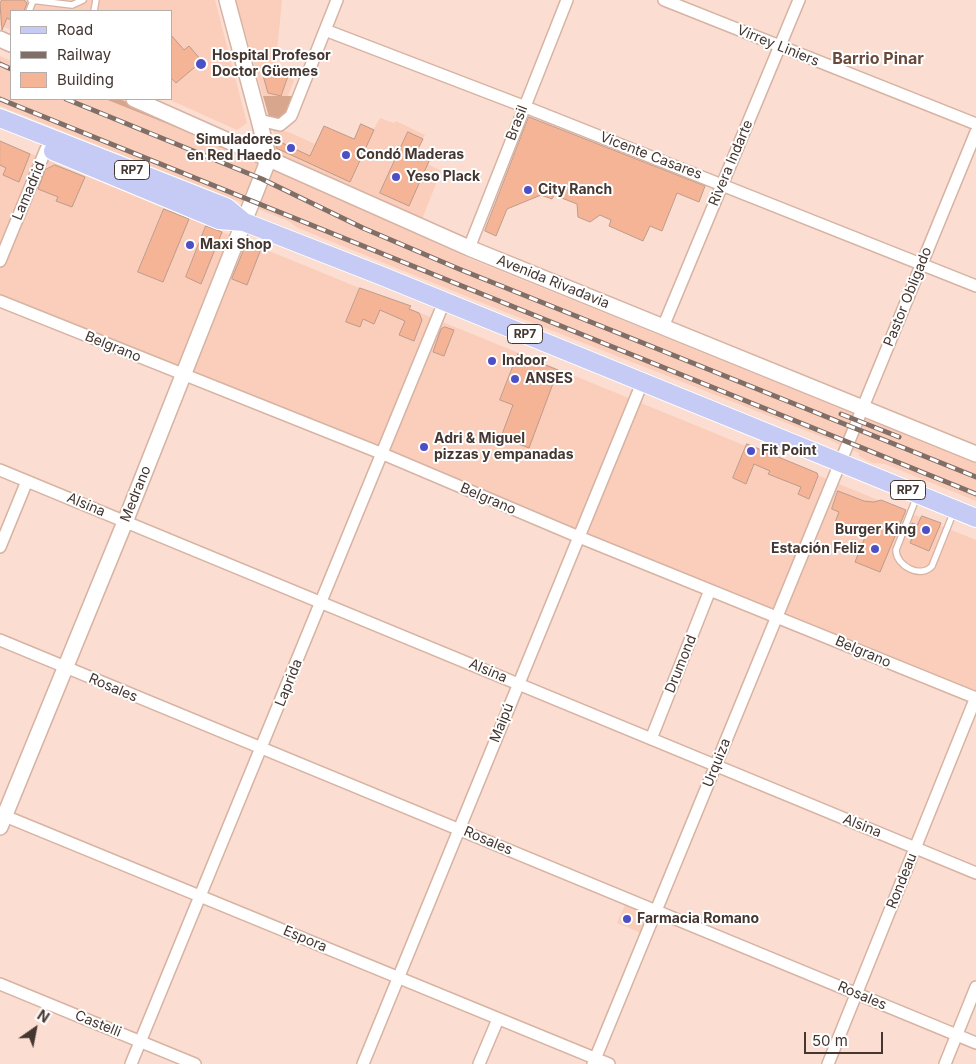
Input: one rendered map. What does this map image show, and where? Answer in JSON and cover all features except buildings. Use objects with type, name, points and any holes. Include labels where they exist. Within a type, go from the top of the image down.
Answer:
[{"type":"main road","points":[[227,0],[260,120],[267,158]]},
{"type":"main road","name":"Avenida Rivadavia","points":[[136,100],[469,248],[976,454]]},
{"type":"main road","name":"RP7","points":[[0,118],[226,207],[244,222]]},
{"type":"main road","name":"RP7","points":[[0,130],[219,220],[244,222],[976,518]]},
{"type":"main road","name":"Medrano","points":[[2,819],[125,522],[264,173],[267,158]]},
{"type":"street","points":[[260,120],[280,125],[291,116],[337,0]]},
{"type":"street","name":"Brasil","points":[[469,248],[523,106],[567,0]]},
{"type":"street","name":"Virrey Liniers","points":[[664,0],[976,124]]},
{"type":"street","name":"Rivera Indarte","points":[[663,327],[799,0]]},
{"type":"street","name":"Vicente Casares","points":[[325,30],[722,184],[976,286]]},
{"type":"street","name":"Pastor Obligado","points":[[840,462],[976,132]]},
{"type":"street","name":"Lamadrid","points":[[0,261],[46,149]]},
{"type":"street","name":"Belgrano","points":[[0,301],[183,376],[383,454],[578,537],[976,698]]},
{"type":"street","name":"Laprida","points":[[131,1064],[444,302]]},
{"type":"street","name":"Maipú","points":[[363,1064],[642,383]]},
{"type":"street","name":"Urquiza","points":[[594,1061],[840,462]]},
{"type":"street","name":"Alsina","points":[[0,470],[976,873]]},
{"type":"street","points":[[0,548],[26,481]]},
{"type":"street","name":"Drumond","points":[[651,739],[710,590]]},
{"type":"street","name":"Rosales","points":[[0,640],[976,1043]]},
{"type":"street","name":"Rondeau","points":[[828,1064],[976,698]]},
{"type":"street","name":"Espora","points":[[2,819],[201,895],[594,1061],[609,1064]]},
{"type":"street","name":"Castelli","points":[[0,984],[195,1064]]},
{"type":"street","points":[[945,1064],[976,987]]},
{"type":"street","points":[[479,1064],[498,1019]]},
{"type":"lane","points":[[32,0],[72,5],[83,0]]},
{"type":"lane","points":[[918,494],[896,550],[896,558],[900,564],[922,572],[928,571],[932,566],[955,509]]},
{"type":"shaded area","name":"Hospital Profesor Doctor Güemes","points":[[0,0],[215,0],[247,123],[237,130],[170,100],[172,100],[172,10],[10,10],[10,30],[0,25]]},
{"type":"shaded area","points":[[236,0],[282,0],[275,71],[294,80],[288,96],[263,96]]},
{"type":"shaded area","points":[[0,56],[10,61],[10,100],[108,100],[228,148],[468,258],[976,463],[976,501],[885,464],[872,463],[859,456],[859,453],[827,439],[505,312],[298,228],[288,221],[0,106]]},
{"type":"shaded area","points":[[263,96],[292,96],[284,116],[278,120],[269,117]]},
{"type":"shaded area","points":[[108,100],[122,100],[221,143],[228,148]]},
{"type":"shaded area","points":[[380,118],[394,123],[396,121],[425,135],[416,153],[430,159],[428,164],[441,171],[421,222],[284,159],[272,128],[291,133],[315,144],[324,126],[354,139],[361,124],[374,129]]},
{"type":"shaded area","points":[[0,141],[976,540],[976,693],[0,297]]},
{"type":"shaded area","points":[[625,905],[644,914],[645,921],[641,933],[617,923]]},
{"type":"railway","points":[[0,64],[10,69]]},
{"type":"railway","points":[[0,99],[976,494]]},
{"type":"railway","points":[[68,100],[262,179],[363,228],[459,269],[976,477]]},
{"type":"railway","points":[[841,414],[899,437]]},
{"type":"place","name":"Hospital Profesor Doctor Güemes","points":[[201,64]]},
{"type":"place","name":"Simuladores en Red Haedo","points":[[291,148]]},
{"type":"place","name":"Condó Maderas","points":[[346,155]]},
{"type":"place","name":"Yeso Plack","points":[[396,177]]},
{"type":"place","name":"City Ranch","points":[[528,190]]},
{"type":"place","name":"Maxi Shop","points":[[190,245]]},
{"type":"place","name":"Indoor","points":[[492,361]]},
{"type":"place","name":"ANSES","points":[[515,379]]},
{"type":"place","name":"Adri & Miguel pizzas y empanadas","points":[[424,447]]},
{"type":"place","name":"Fit Point","points":[[751,451]]},
{"type":"place","name":"Burger King","points":[[926,530]]},
{"type":"place","name":"Estación Feliz","points":[[875,549]]},
{"type":"place","name":"Farmacia Romano","points":[[627,919]]},
{"type":"district","name":"Barrio Pinar","points":[[878,59]]}]
